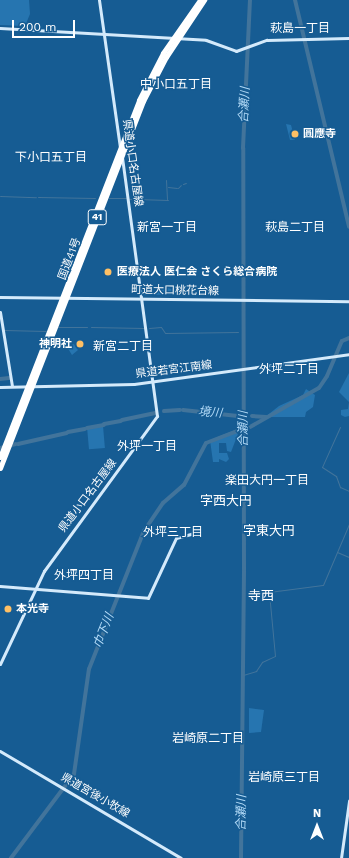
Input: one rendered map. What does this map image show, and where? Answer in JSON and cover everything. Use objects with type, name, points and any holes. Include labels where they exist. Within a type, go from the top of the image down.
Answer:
[{"type":"highway","name":"国道41号","points":[[0,468],[6,446],[64,298],[120,147],[148,81],[200,0]]},
{"type":"highway","name":"国道41号","points":[[64,298],[148,88],[176,38],[204,0]]},
{"type":"highway","name":"国道41号","points":[[0,457],[6,446]]},
{"type":"main road","name":"県道小口名古屋線","points":[[0,664],[35,587],[154,422],[157,412],[122,154],[99,0]]},
{"type":"main road","points":[[0,28],[206,40],[233,50],[244,49],[267,40],[349,38]]},
{"type":"main road","name":"町道大口桃花台線","points":[[0,296],[240,301],[349,301]]},
{"type":"main road","points":[[0,312],[12,386]]},
{"type":"main road","name":"県道若宮江南線","points":[[0,387],[153,382],[248,367],[349,354]]},
{"type":"main road","points":[[0,586],[35,587],[148,598],[176,538],[195,533]]},
{"type":"main road","name":"県道宮後小牧線","points":[[0,751],[65,788],[181,858]]},
{"type":"main road","points":[[341,858],[349,801]]},
{"type":"shaded area","points":[[0,0],[29,0],[30,14],[25,26],[0,25]]},
{"type":"shaded area","points":[[286,124],[291,125],[295,140],[290,140]]},
{"type":"shaded area","points":[[163,287],[181,291],[183,294],[145,295],[143,291],[147,288],[156,293]]},
{"type":"shaded area","points":[[74,344],[78,350],[72,355],[67,347]]},
{"type":"shaded area","points":[[349,373],[349,402],[339,392]]},
{"type":"shaded area","points":[[306,389],[315,395],[313,407],[306,412],[305,417],[265,417],[279,406],[303,395]]},
{"type":"shaded area","points":[[349,402],[349,416],[345,417],[341,415],[341,410],[348,409]]},
{"type":"shaded area","points":[[103,426],[105,448],[89,449],[87,427]]},
{"type":"shaded area","points":[[235,430],[238,434],[231,452],[227,451],[226,443],[219,443],[219,453],[227,453],[229,459],[226,462],[219,459],[219,462],[213,462],[210,440]]},
{"type":"shaded area","points":[[249,708],[264,710],[261,732],[249,733]]},
{"type":"waterway","name":"合瀬川","points":[[241,858],[244,569],[243,148],[250,0]]},
{"type":"waterway","points":[[295,0],[349,227]]},
{"type":"waterway","points":[[166,180],[167,199]]},
{"type":"waterway","points":[[178,188],[181,185]]},
{"type":"waterway","points":[[168,187],[177,188]]},
{"type":"waterway","points":[[0,196],[36,197]]},
{"type":"waterway","points":[[38,197],[95,198]]},
{"type":"waterway","points":[[109,198],[126,198]]},
{"type":"waterway","points":[[129,199],[137,199]]},
{"type":"waterway","points":[[137,199],[168,200]]},
{"type":"waterway","points":[[58,327],[87,327]]},
{"type":"waterway","points":[[91,327],[144,328]]},
{"type":"waterway","points":[[149,328],[161,327],[165,333],[238,332]]},
{"type":"waterway","points":[[4,330],[46,331]]},
{"type":"waterway","name":"巾下川","points":[[250,427],[319,388],[327,376],[342,341],[349,338]]},
{"type":"waterway","points":[[0,379],[9,378]]},
{"type":"waterway","name":"境川","points":[[164,411],[180,410]]},
{"type":"waterway","name":"境川","points":[[183,410],[238,416]]},
{"type":"waterway","name":"境川","points":[[122,420],[155,413]]},
{"type":"waterway","name":"境川","points":[[252,416],[266,417]]},
{"type":"waterway","name":"境川","points":[[104,424],[121,421]]},
{"type":"waterway","name":"境川","points":[[87,428],[104,425]]},
{"type":"waterway","points":[[340,427],[322,467],[336,476],[340,487],[349,491]]},
{"type":"waterway","name":"境川","points":[[68,432],[85,429]]},
{"type":"waterway","name":"巾下川","points":[[11,858],[74,774],[89,669],[144,531],[163,503],[184,485],[206,443],[238,431]]},
{"type":"waterway","name":"境川","points":[[18,444],[67,433]]},
{"type":"waterway","name":"境川","points":[[0,448],[16,444]]},
{"type":"waterway","points":[[243,675],[256,671],[262,662],[275,656],[269,592],[323,585],[349,524]]},
{"type":"waterway","points":[[337,552],[349,557]]},
{"type":"place","name":"圓應寺","points":[[295,134]]},
{"type":"place","name":"医療法人 医仁会 さくら総合病院","points":[[108,272]]},
{"type":"place","name":"神明社","points":[[80,344]]},
{"type":"place","name":"本光寺","points":[[8,609]]},
{"type":"district","name":"萩島一丁目","points":[[300,29]]},
{"type":"district","name":"中小口五丁目","points":[[176,85]]},
{"type":"district","name":"下小口五丁目","points":[[51,158]]},
{"type":"district","name":"新宮一丁目","points":[[167,228]]},
{"type":"district","name":"萩島二丁目","points":[[295,228]]},
{"type":"district","name":"新宮二丁目","points":[[123,347]]},
{"type":"district","name":"外坪二丁目","points":[[289,370]]},
{"type":"district","name":"外坪一丁目","points":[[147,447]]},
{"type":"district","name":"楽田大円一丁目","points":[[267,481]]},
{"type":"district","name":"字西大円","points":[[226,501]]},
{"type":"district","name":"字東大円","points":[[269,531]]},
{"type":"district","name":"外坪三丁目","points":[[173,533]]},
{"type":"district","name":"外坪四丁目","points":[[84,576]]},
{"type":"district","name":"寺西","points":[[261,596]]},
{"type":"district","name":"岩崎原二丁目","points":[[208,739]]},
{"type":"district","name":"岩崎原三丁目","points":[[284,778]]}]
